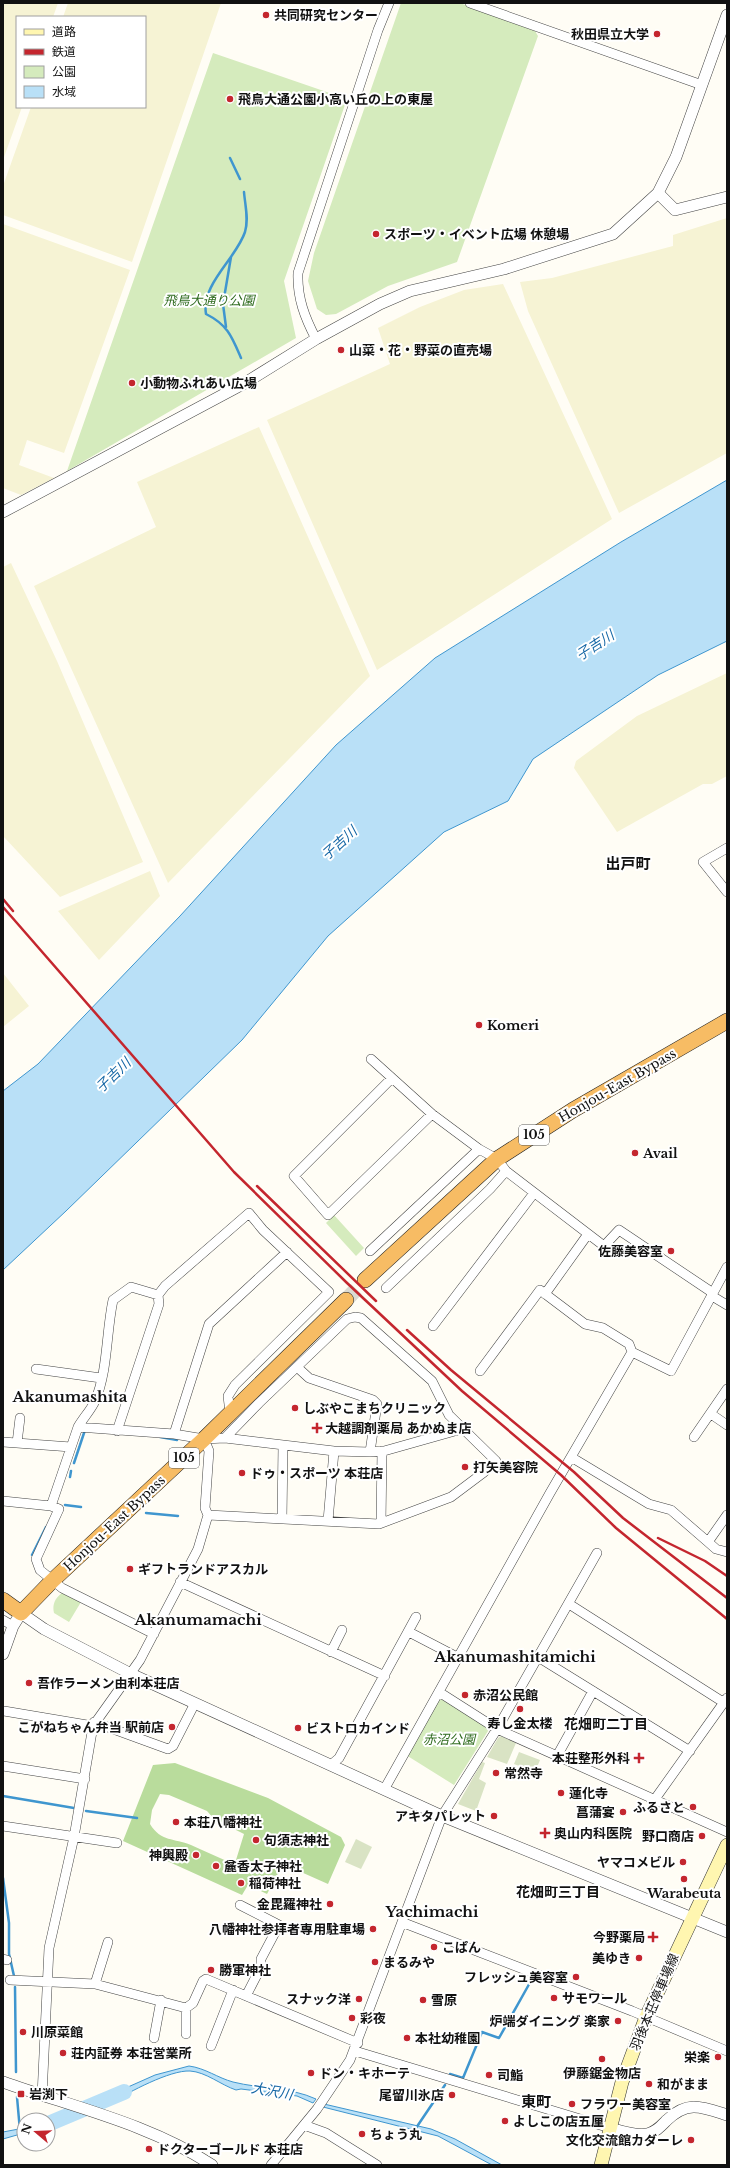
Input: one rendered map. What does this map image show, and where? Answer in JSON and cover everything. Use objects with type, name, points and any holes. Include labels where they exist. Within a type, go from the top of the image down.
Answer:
[{"type":"highway","name":"Honjou-East Bypass","points":[[365,1280],[497,1159],[573,1110],[727,1021]]},
{"type":"highway","name":"Honjou-East Bypass","points":[[21,1613],[52,1581],[204,1439],[346,1300]]},
{"type":"highway","points":[[3,1600],[21,1613]]},
{"type":"main road","name":"羽後本荘停車場線","points":[[601,2165],[622,2082],[646,2017],[692,1917],[727,1846]]},
{"type":"street","points":[[316,340],[305,316],[299,296],[298,273],[378,30],[389,3]]},
{"type":"street","points":[[470,3],[702,85]]},
{"type":"street","points":[[3,512],[245,383],[316,340],[380,304],[410,291],[504,269],[614,234],[658,193],[676,157],[727,15]]},
{"type":"street","points":[[658,193],[675,210],[727,197]]},
{"type":"street","points":[[727,848],[703,862],[727,892]]},
{"type":"street","points":[[371,1059],[391,1079],[432,1114],[479,1149],[497,1159],[506,1171],[604,1246],[619,1230],[727,1305]]},
{"type":"street","points":[[391,1079],[294,1176],[328,1215],[432,1114]]},
{"type":"street","points":[[370,1251],[479,1149]]},
{"type":"street","points":[[386,1288],[490,1189],[506,1171]]},
{"type":"street","points":[[433,1326],[534,1192]]},
{"type":"street","points":[[117,1430],[159,1304],[158,1295],[165,1286],[249,1213],[329,1292],[235,1385],[228,1396],[230,1413]]},
{"type":"street","points":[[545,1294],[588,1234]]},
{"type":"street","points":[[174,1434],[209,1324],[287,1252]]},
{"type":"street","points":[[480,1371],[540,1290],[585,1324],[603,1328],[629,1344],[632,1352],[671,1371],[727,1267]]},
{"type":"street","points":[[51,1506],[78,1427],[94,1402],[101,1378],[113,1300],[131,1287],[158,1295]]},
{"type":"street","points":[[208,1515],[381,1523],[451,1497],[483,1473],[496,1461],[449,1415],[432,1381],[361,1318],[354,1317],[347,1319],[258,1403],[225,1438]]},
{"type":"street","points":[[385,1788],[416,1729],[439,1692],[457,1657],[571,1456],[632,1352]]},
{"type":"street","points":[[297,1367],[309,1378],[372,1400],[377,1404],[370,1452]]},
{"type":"street","points":[[36,1369],[101,1378]]},
{"type":"street","points":[[694,1437],[727,1389]]},
{"type":"street","points":[[711,1414],[727,1425]]},
{"type":"street","points":[[17,1443],[20,1418]]},
{"type":"street","points":[[78,1427],[174,1434],[204,1439],[225,1438],[334,1451],[370,1452],[382,1451],[462,1429]]},
{"type":"street","points":[[42,2096],[49,1948],[74,1837],[85,1779],[93,1724],[131,1674],[154,1634],[198,1549],[208,1515],[205,1508],[209,1451],[204,1439]]},
{"type":"street","points":[[3,1442],[71,1447]]},
{"type":"street","points":[[282,1519],[283,1444]]},
{"type":"street","points":[[328,1521],[334,1451]]},
{"type":"street","points":[[381,1523],[382,1451]]},
{"type":"street","points":[[571,1456],[649,1504],[671,1510],[716,1549],[727,1552]]},
{"type":"street","points":[[3,1501],[51,1506],[59,1509],[36,1559],[40,1570],[52,1581],[67,1591],[154,1634]]},
{"type":"street","points":[[708,1542],[727,1515]]},
{"type":"street","points":[[271,2165],[317,2109],[356,2047],[404,1923],[442,1816],[496,1729],[597,1553]]},
{"type":"street","points":[[180,1582],[385,1676]]},
{"type":"street","points":[[569,1604],[725,1700],[690,1752],[655,1799]]},
{"type":"street","points":[[3,1654],[13,1626],[21,1613],[44,1629],[131,1674],[385,1788],[442,1816],[727,1932]]},
{"type":"street","points":[[332,1764],[339,1758],[416,1617]]},
{"type":"street","points":[[3,1620],[13,1626]]},
{"type":"street","points":[[332,1652],[342,1630]]},
{"type":"street","points":[[409,1632],[457,1657]]},
{"type":"street","points":[[538,1657],[690,1752]]},
{"type":"street","points":[[556,1756],[593,1691]]},
{"type":"street","points":[[439,1692],[496,1729],[727,1832]]},
{"type":"street","points":[[4,1710],[93,1724],[168,1749],[173,1746],[195,1703]]},
{"type":"street","points":[[3,1766],[85,1779]]},
{"type":"street","points":[[3,1826],[117,1843]]},
{"type":"street","points":[[240,1905],[280,1925],[261,1959],[261,1968],[246,1996]]},
{"type":"street","points":[[404,1923],[646,2017],[727,2051]]},
{"type":"street","points":[[95,1984],[108,1942]]},
{"type":"street","points":[[186,2008],[193,2003],[203,1981],[206,1979],[356,2047],[610,2128],[646,2134],[658,2130],[676,2112],[684,2107],[701,2107],[727,2115]]},
{"type":"street","points":[[10,1980],[95,1984],[161,2000],[186,2008]]},
{"type":"street","points":[[211,2046],[233,1990]]},
{"type":"street","points":[[154,2038],[161,2000]]},
{"type":"street","points":[[186,2008],[186,2034]]},
{"type":"street","points":[[3,2082],[76,2106],[166,2140],[212,2165]]},
{"type":"street","points":[[304,2125],[326,2133],[377,2165]]},
{"type":"shaded area","points":[[3,3],[58,3],[53,16],[16,16],[16,108],[22,108],[3,160]]},
{"type":"shaded area","points":[[68,3],[221,3],[132,262],[3,215],[3,186],[31,108],[146,108],[146,16],[63,16]]},
{"type":"shaded area","points":[[727,218],[727,453],[619,513],[528,311],[520,282],[552,278],[673,246],[673,235]]},
{"type":"shaded area","points":[[3,224],[130,270],[64,453],[27,440],[19,465],[54,478],[21,495],[3,488]]},
{"type":"shaded area","points":[[503,284],[612,519],[377,670],[267,420],[390,364],[378,328],[420,307],[464,290]]},
{"type":"shaded area","points":[[259,427],[370,676],[168,883],[34,586],[156,527],[137,482]]},
{"type":"shaded area","points":[[11,563],[57,661],[143,862],[60,897],[3,836],[3,567]]},
{"type":"shaded area","points":[[727,673],[727,776],[712,784],[703,784],[617,832],[574,768],[576,761],[637,716]]},
{"type":"shaded area","points":[[150,871],[160,896],[99,960],[58,911]]},
{"type":"shaded area","points":[[3,973],[29,1006],[3,1027]]},
{"type":"green space","points":[[401,3],[460,3],[535,31],[538,36],[457,262],[388,286],[336,314],[326,315],[317,309],[308,281],[314,253]]},
{"type":"green space","name":"飛鳥大通り公園","points":[[213,53],[347,99],[284,281],[296,338],[67,471]]},
{"type":"green space","points":[[334,1215],[364,1248],[356,1256],[326,1223]]},
{"type":"green space","points":[[62,1593],[81,1602],[69,1622],[54,1613],[53,1607],[55,1602]]},
{"type":"green space","name":"赤沼公園","points":[[444,1699],[486,1725],[488,1731],[454,1785],[406,1755],[439,1700]]},
{"type":"green space","points":[[501,1736],[516,1743],[507,1764],[487,1757],[498,1738]]},
{"type":"green space","points":[[519,1752],[540,1760],[535,1772],[514,1764]]},
{"type":"green space","points":[[482,1762],[485,1763],[479,1779],[486,1783],[476,1811],[458,1804]]},
{"type":"green space","points":[[175,1763],[268,1798],[341,1837],[345,1845],[328,1884],[283,1864],[267,1894],[248,1885],[242,1895],[123,1841],[153,1765]],"holes":[[[160,1794],[169,1795],[207,1811],[214,1819],[244,1834],[236,1860],[231,1863],[191,1845],[163,1837],[154,1830],[150,1824],[152,1810]]]},
{"type":"green space","points":[[356,1839],[372,1847],[361,1869],[345,1862]]},
{"type":"water","name":"子吉川","points":[[727,480],[727,641],[658,675],[533,759],[508,801],[444,832],[328,936],[242,1040],[3,1270],[3,1091],[38,1064],[180,916],[336,745],[435,658],[621,542]]},
{"type":"water","points":[[189,2066],[201,2069],[233,2082],[296,2092],[316,2099],[313,2103],[297,2096],[241,2089],[236,2090],[208,2076],[190,2071],[172,2074],[161,2078],[128,2093],[111,2103],[101,2099],[155,2075]]},
{"type":"water","points":[[324,2104],[431,2129],[455,2139],[502,2165],[492,2165],[438,2136],[323,2107]]},
{"type":"water","points":[[16,2130],[16,2135],[3,2139],[3,2132]]},
{"type":"waterway","points":[[230,158],[240,179]]},
{"type":"waterway","points":[[241,358],[228,332],[224,327],[206,314],[206,303],[214,282],[241,242],[245,232],[247,217],[244,192]]},
{"type":"waterway","points":[[226,327],[223,304],[231,257]]},
{"type":"waterway","points":[[74,1463],[85,1430]]},
{"type":"waterway","points":[[160,1437],[177,1440]]},
{"type":"waterway","points":[[70,1477],[71,1471]]},
{"type":"waterway","points":[[65,1505],[81,1507]]},
{"type":"waterway","points":[[146,1513],[178,1516]]},
{"type":"waterway","points":[[32,1555],[46,1527]]},
{"type":"waterway","points":[[3,1796],[74,1808]]},
{"type":"waterway","points":[[86,1811],[137,1818]]},
{"type":"waterway","points":[[3,1878],[9,1923],[9,1954],[14,1976]]},
{"type":"waterway","points":[[450,2074],[463,2078],[482,2032],[499,2038],[532,1979]]},
{"type":"waterway","points":[[15,1987],[16,2072]]},
{"type":"waterway","points":[[416,2128],[445,2085]]},
{"type":"waterway","name":"大沢川","points":[[56,2121],[124,2092]]},
{"type":"waterway","points":[[17,2097],[18,2112]]},
{"type":"tunnel","points":[[346,1300],[365,1280]]},
{"type":"railway","points":[[3,899],[13,911]]},
{"type":"railway","points":[[3,907],[234,1172],[346,1282],[462,1391],[561,1475],[616,1528],[727,1619]]},
{"type":"railway","points":[[257,1186],[376,1301]]},
{"type":"railway","points":[[407,1330],[451,1370],[574,1472],[623,1518],[727,1598]]},
{"type":"railway","points":[[658,1538],[705,1561],[727,1576]]},
{"type":"place","name":"共同研究センター","points":[[266,15]]},
{"type":"place","name":"秋田県立大学","points":[[657,34]]},
{"type":"place","name":"飛鳥大通公園小高い丘の上の東屋","points":[[230,99]]},
{"type":"place","name":"スポーツ・イベント広場 休憩場","points":[[376,234]]},
{"type":"place","name":"山菜・花・野菜の直売場","points":[[341,350]]},
{"type":"place","name":"小動物ふれあい広場","points":[[132,383]]},
{"type":"place","name":"Komeri","points":[[479,1025]]},
{"type":"place","name":"Avail","points":[[635,1153]]},
{"type":"place","name":"佐藤美容室","points":[[671,1251]]},
{"type":"place","name":"しぶやこまちクリニック","points":[[295,1408]]},
{"type":"place","name":"大越調剤薬局 あかぬま店","points":[[317,1428]]},
{"type":"place","name":"打矢美容院","points":[[465,1467]]},
{"type":"place","name":"ドゥ・スポーツ 本荘店","points":[[242,1473]]},
{"type":"place","name":"ギフトランドアスカル","points":[[130,1569]]},
{"type":"place","name":"吾作ラーメン由利本荘店","points":[[29,1683]]},
{"type":"place","name":"赤沼公民館","points":[[465,1695]]},
{"type":"place","name":"寿し金太楼","points":[[520,1709]]},
{"type":"place","name":"こがねちゃん弁当 駅前店","points":[[172,1727]]},
{"type":"place","name":"ビストロカインド","points":[[298,1728]]},
{"type":"place","name":"本荘整形外科","points":[[639,1758]]},
{"type":"place","name":"常然寺","points":[[496,1773]]},
{"type":"place","name":"蓮化寺","points":[[561,1793]]},
{"type":"place","name":"ふるさと","points":[[693,1807]]},
{"type":"place","name":"菖蒲宴","points":[[623,1812]]},
{"type":"place","name":"アキタパレット","points":[[494,1816]]},
{"type":"place","name":"本荘八幡神社","points":[[176,1822]]},
{"type":"place","name":"奥山内科医院","points":[[545,1833]]},
{"type":"place","name":"野口商店","points":[[702,1836]]},
{"type":"place","name":"句須志神社","points":[[256,1840]]},
{"type":"place","name":"神輿殿","points":[[196,1855]]},
{"type":"place","name":"ヤマコメビル","points":[[683,1862]]},
{"type":"place","name":"麄香太子神社","points":[[216,1866]]},
{"type":"place","name":"Warabeuta","points":[[684,1879]]},
{"type":"place","name":"稲荷神社","points":[[241,1883]]},
{"type":"place","name":"金毘羅神社","points":[[330,1904]]},
{"type":"place","name":"八幡神社参拝者専用駐車場","points":[[373,1929]]},
{"type":"place","name":"今野薬局","points":[[653,1937]]},
{"type":"place","name":"こぱん","points":[[434,1947]]},
{"type":"place","name":"美ゆき","points":[[639,1958]]},
{"type":"place","name":"まるみや","points":[[375,1962]]},
{"type":"place","name":"勝軍神社","points":[[211,1970]]},
{"type":"place","name":"フレッシュ美容室","points":[[576,1977]]},
{"type":"place","name":"サモワール","points":[[554,1998]]},
{"type":"place","name":"スナック洋","points":[[359,1999]]},
{"type":"place","name":"雪原","points":[[423,2000]]},
{"type":"place","name":"彩夜","points":[[352,2018]]},
{"type":"place","name":"炉端ダイニング 楽家","points":[[618,2021]]},
{"type":"place","name":"川原菜館","points":[[23,2032]]},
{"type":"place","name":"本社幼稚園","points":[[407,2038]]},
{"type":"place","name":"荘内証券 本荘営業所","points":[[63,2053]]},
{"type":"place","name":"栄楽","points":[[718,2057]]},
{"type":"place","name":"伊藤鋸金物店","points":[[602,2059]]},
{"type":"place","name":"ドン・キホーテ","points":[[311,2073]]},
{"type":"place","name":"司鮨","points":[[489,2075]]},
{"type":"place","name":"和がまま","points":[[649,2084]]},
{"type":"place","name":"岩渕下","points":[[21,2094]]},
{"type":"place","name":"尾留川氷店","points":[[452,2095]]},
{"type":"place","name":"フラワー美容室","points":[[572,2104]]},
{"type":"place","name":"よしこの店五厘","points":[[505,2121]]},
{"type":"place","name":"ちょう丸","points":[[362,2134]]},
{"type":"place","name":"文化交流館カダーレ","points":[[691,2140]]},
{"type":"place","name":"ドクターゴールド 本荘店","points":[[149,2149]]},
{"type":"district","name":"出戸町","points":[[628,864]]},
{"type":"district","name":"Akanumashita","points":[[70,1397]]},
{"type":"district","name":"Akanumamachi","points":[[198,1620]]},
{"type":"district","name":"Akanumashitamichi","points":[[515,1657]]},
{"type":"district","name":"花畑町二丁目","points":[[606,1724]]},
{"type":"district","name":"花畑町三丁目","points":[[558,1892]]},
{"type":"district","name":"Yachimachi","points":[[432,1912]]},
{"type":"district","name":"東町","points":[[536,2102]]}]
